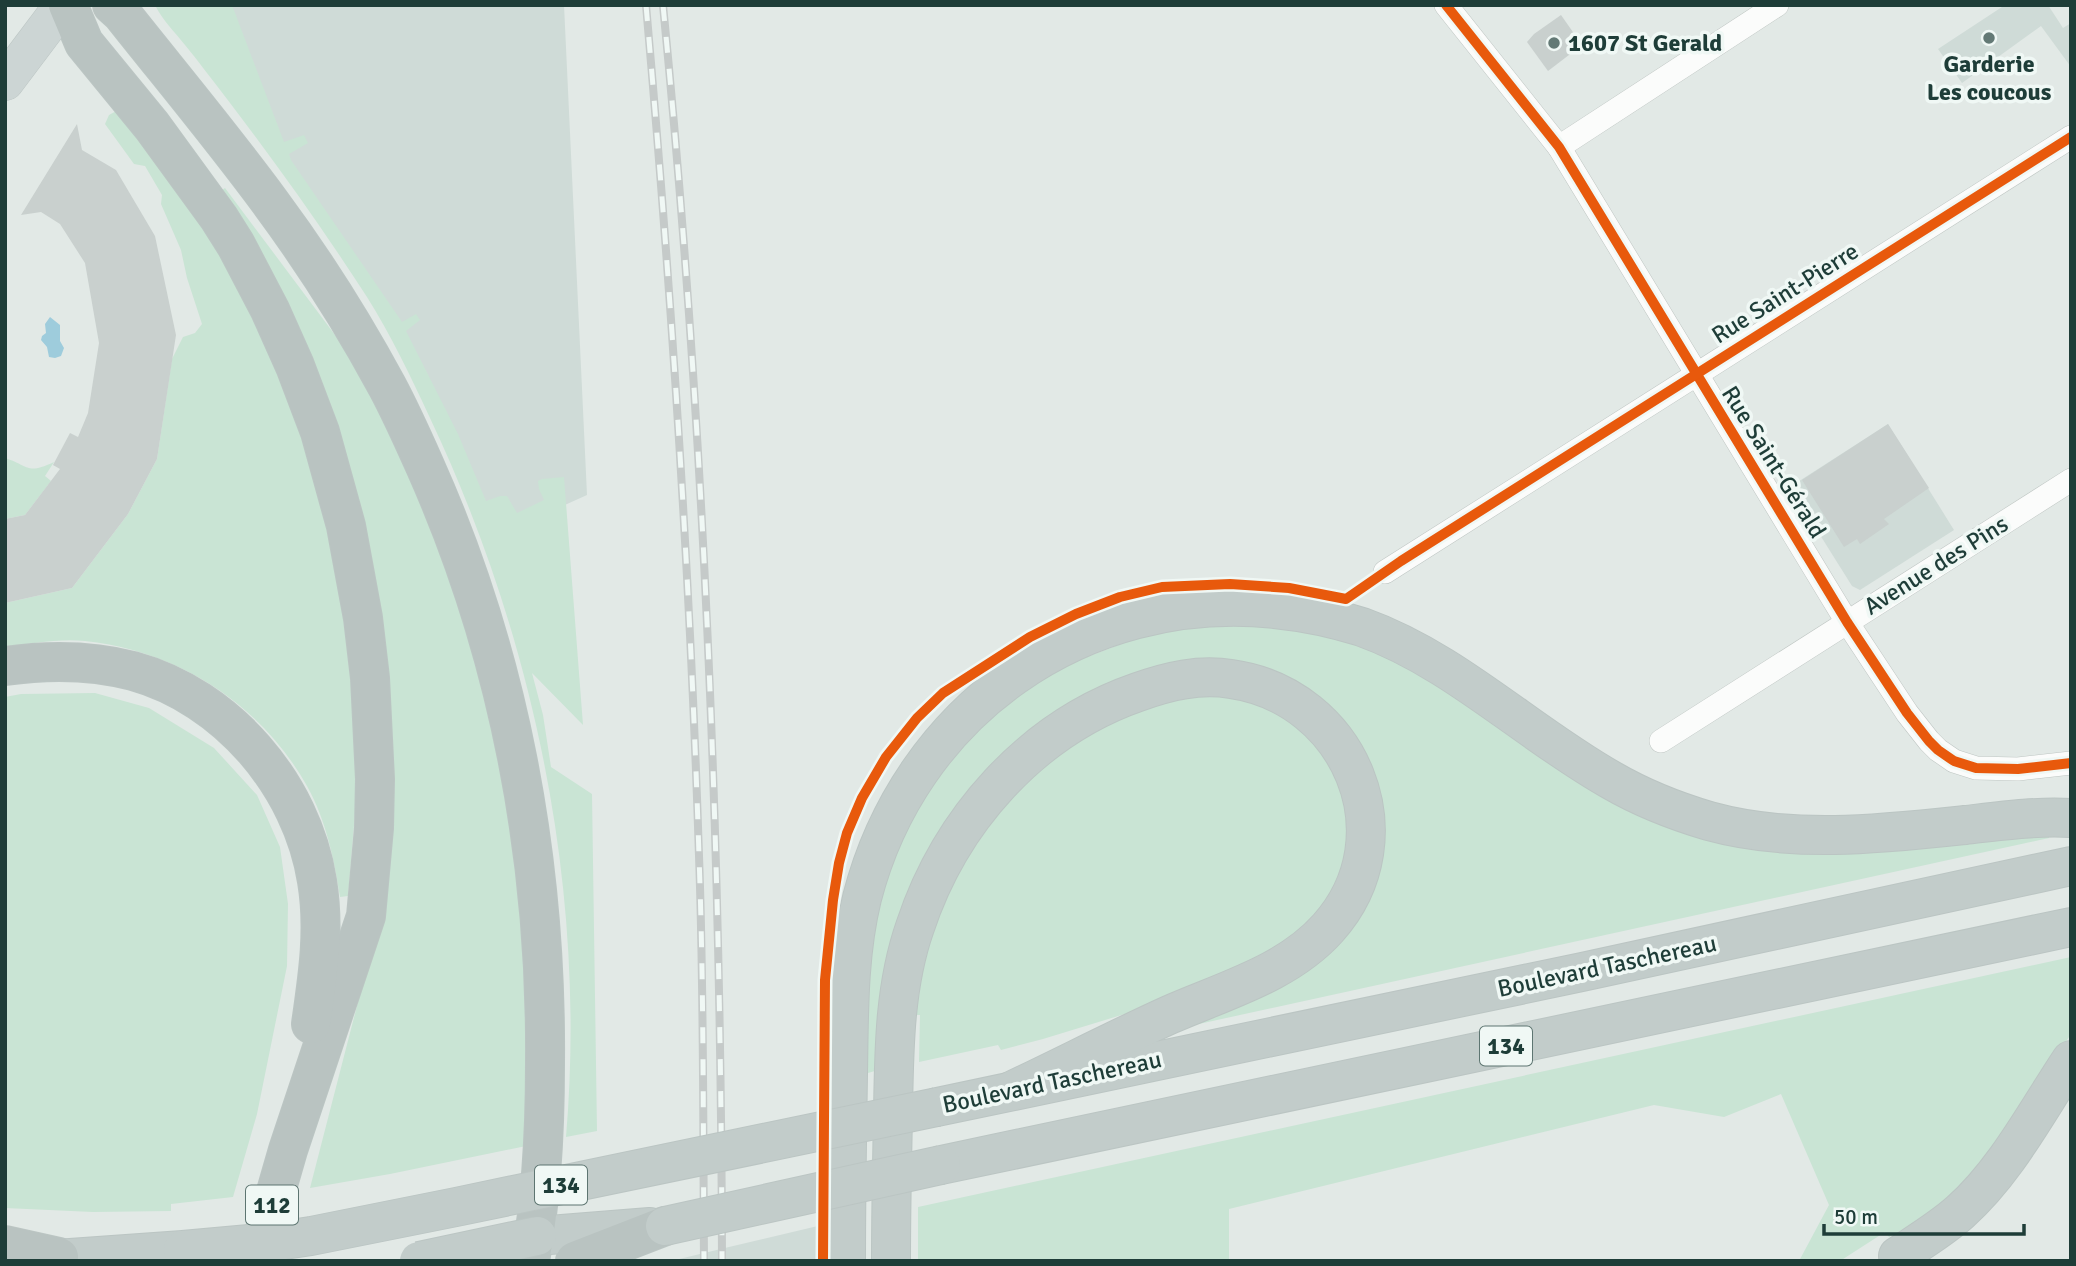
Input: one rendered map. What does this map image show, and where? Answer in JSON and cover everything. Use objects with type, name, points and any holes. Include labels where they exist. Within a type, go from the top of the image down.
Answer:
[{"type":"highway","points":[[65,5],[84,43],[174,155],[219,218],[252,274],[307,396],[338,494],[353,558],[367,653],[375,757],[374,828],[366,916],[288,1150]]},
{"type":"highway","points":[[112,5],[251,176],[324,281],[403,415],[472,584],[517,748],[540,918],[546,1021],[545,1097],[541,1169],[530,1261]]},
{"type":"highway","points":[[846,1261],[851,971],[858,917],[868,877],[883,836],[917,775],[967,715],[1002,685],[1040,658],[1118,624],[1168,612],[1215,607],[1287,610],[1341,621],[1382,636],[1429,660],[1626,789],[1668,807],[1735,827],[1783,834],[1834,835],[2050,817],[2071,818]]},
{"type":"highway","points":[[5,666],[88,663],[134,672],[169,685],[208,707],[240,735],[268,766],[290,801],[300,820],[313,859],[321,928],[316,993],[288,1150]]},
{"type":"highway","points":[[891,1261],[895,1040],[904,972],[913,931],[930,888],[951,848],[977,810],[1017,766],[1057,734],[1113,702],[1162,684],[1197,678],[1234,679],[1271,690],[1314,716],[1332,736],[1352,769],[1363,798],[1366,823],[1365,851],[1358,877],[1346,904],[1328,929],[1307,948],[1272,970],[1011,1091]]},
{"type":"highway","name":"Boulevard Taschereau","points":[[43,1259],[183,1251],[298,1238],[1569,975],[2071,866]]},
{"type":"highway","name":"134","points":[[419,1261],[537,1236],[665,1226],[941,1165],[2071,927]]},
{"type":"highway","points":[[1898,1256],[1944,1225],[1973,1200],[1997,1171],[2071,1059]]},
{"type":"highway","name":"112","points":[[256,1261],[288,1150]]},
{"type":"highway","points":[[575,1261],[665,1226]]},
{"type":"highway","points":[[5,1245],[43,1259]]},
{"type":"main road","points":[[5,82],[65,5]]},
{"type":"street","name":"Rue Saint-Gérald","points":[[1446,5],[1559,147],[1847,622],[1917,727],[1938,750],[1954,761],[1976,768],[1997,769],[2071,763]]},
{"type":"street","points":[[1559,147],[1777,5]]},
{"type":"street","name":"Rue Saint-Pierre","points":[[1385,572],[2071,137]]},
{"type":"street","name":"Avenue des Pins","points":[[1661,741],[2071,480]]},
{"type":"shaded area","points":[[162,5],[564,5],[587,495],[496,536],[402,324]]},
{"type":"shaded area","name":"Garderie Les coucous","points":[[2005,5],[2048,5],[2063,28],[2071,23],[2071,67],[2041,26],[1962,83],[1938,49]]},
{"type":"shaded area","points":[[1888,424],[1954,530],[1860,590],[1852,586],[1790,487]]},
{"type":"shaded area","points":[[822,1225],[822,1261],[671,1261],[729,1247]]},
{"type":"green space","points":[[155,5],[232,5],[284,142],[304,135],[308,143],[289,154],[291,160],[402,322],[416,314],[420,320],[406,331],[458,434],[486,501],[507,496],[517,513],[544,500],[538,481],[564,477],[583,725],[532,673],[543,715],[551,767],[592,794],[597,1131],[566,1137],[570,1045],[568,953],[560,860],[545,769],[525,678],[467,503],[408,372],[367,297],[281,172]]},
{"type":"green space","points":[[120,109],[195,209],[265,334],[318,479],[353,668],[358,779],[348,896],[340,897],[328,840],[307,786],[266,730],[214,686],[152,656],[119,647],[65,640],[5,647],[5,603],[72,588],[128,514],[157,459],[172,359],[183,337],[195,333],[202,324],[181,250],[161,204],[162,195],[145,166],[134,164],[105,124],[109,115]]},
{"type":"green space","points":[[225,188],[344,347],[380,409],[456,587],[494,723],[527,944],[526,1146],[310,1188],[367,967],[385,675],[219,192]]},
{"type":"green space","points":[[5,458],[33,469],[54,462],[45,476],[51,481],[25,515],[5,519]]},
{"type":"green space","points":[[1286,624],[1382,651],[1652,816],[2047,828],[2049,838],[1176,1029],[1272,988],[1381,814],[1248,666],[990,767],[878,1070],[868,1073],[870,948],[887,873],[918,803],[980,726],[1053,670],[1163,628]]},
{"type":"green space","points":[[95,693],[149,708],[214,748],[257,795],[280,847],[288,904],[287,966],[257,1114],[233,1197],[171,1204],[171,1211],[93,1212],[5,1208],[5,697],[21,694]]},
{"type":"green space","points":[[1199,693],[1261,701],[1312,733],[1343,785],[1351,844],[1332,898],[1293,940],[1205,984],[1128,1013],[1043,1039],[1001,1050],[998,1045],[919,1062],[920,1015],[915,1015],[926,943],[946,889],[1012,793],[1079,738],[1130,712]]},
{"type":"green space","points":[[2071,957],[2071,1034],[1969,1185],[1916,1223],[1889,1237],[1885,1232],[1840,1261],[1799,1261],[1829,1205],[1781,1094],[1724,1117],[1654,1105],[1229,1209],[1229,1261],[918,1261],[918,1207]]},
{"type":"water","points":[[50,317],[60,325],[60,341],[64,348],[61,356],[55,358],[49,357],[47,347],[41,340],[46,333],[45,324]]},
{"type":"building","name":"1607 St Gerald","points":[[1561,15],[1582,45],[1548,71],[1527,42]]},
{"type":"building","points":[[77,124],[82,150],[116,170],[155,236],[176,335],[157,459],[128,514],[72,588],[5,603],[5,519],[25,515],[60,469],[53,465],[70,433],[78,437],[88,413],[99,343],[85,263],[60,224],[41,212],[21,215]]},
{"type":"building","points":[[1888,424],[1929,488],[1884,519],[1889,524],[1860,544],[1857,539],[1844,547],[1802,480]]},
{"type":"railway","points":[[646,5],[664,218],[690,643],[702,957],[704,1261]]},
{"type":"railway","points":[[663,5],[689,319],[708,633],[718,947],[722,1261]]},
{"type":"cycle path","points":[[1446,5],[1559,147],[1847,622],[1907,713],[1929,741],[1954,761],[1976,768],[2018,769],[2071,763]]},
{"type":"cycle path","points":[[823,1261],[825,980],[839,863],[847,833],[862,798],[886,757],[917,718],[943,693],[1030,637],[1076,614],[1120,597],[1162,587],[1230,584],[1289,588],[1346,599],[1401,561],[2071,137]]},
{"type":"place","name":"Garderie Les coucous","points":[[1989,38]]},
{"type":"place","name":"1607 St Gerald","points":[[1554,43]]}]
